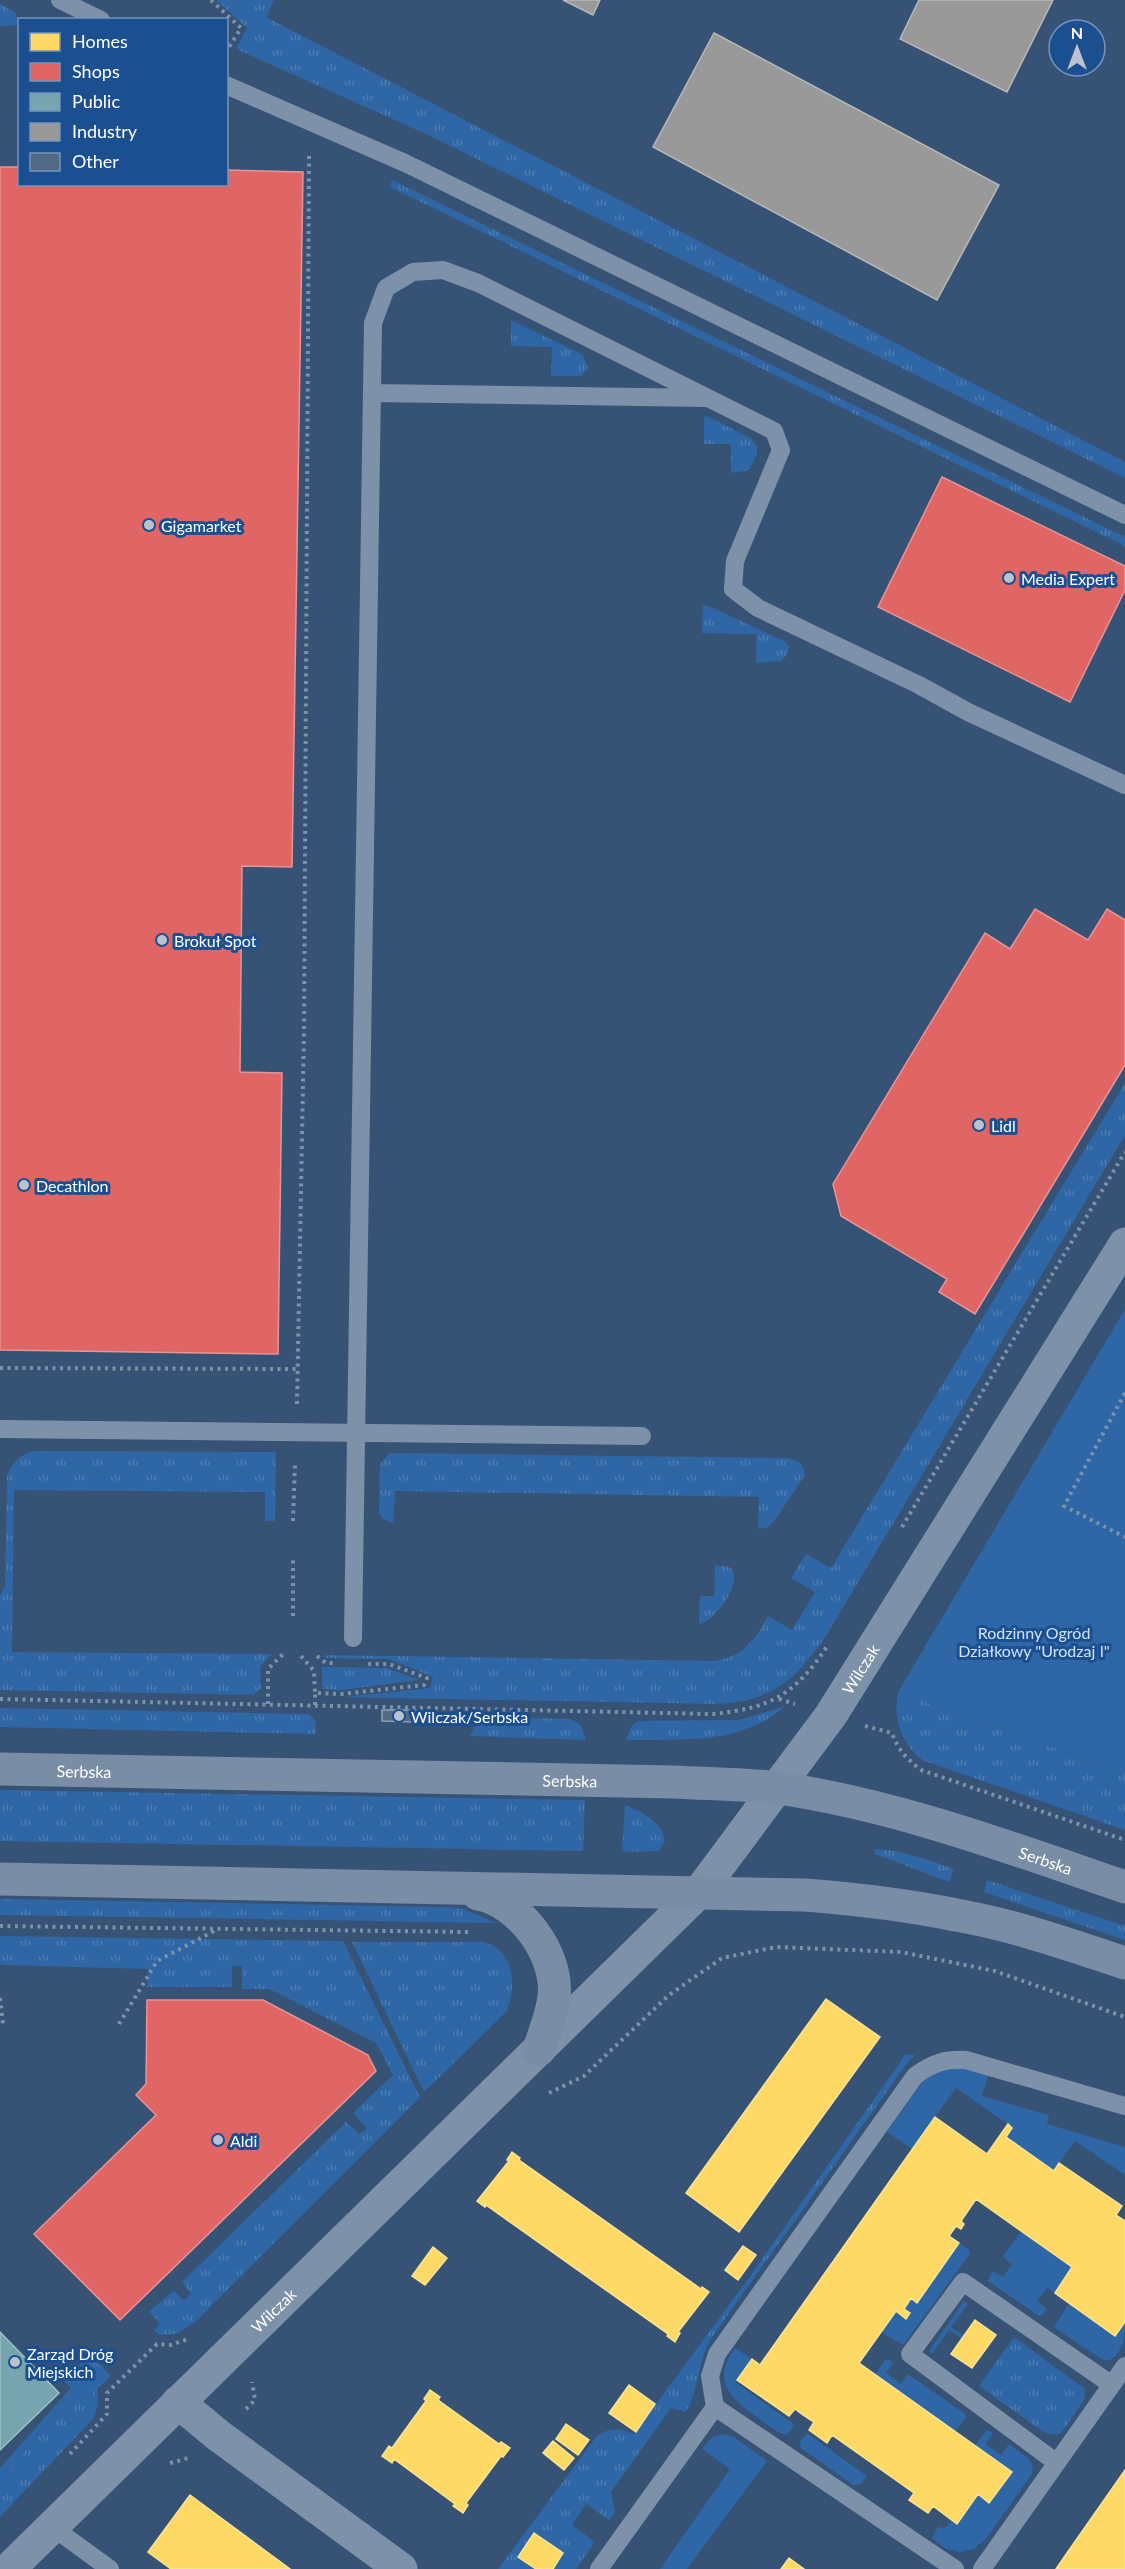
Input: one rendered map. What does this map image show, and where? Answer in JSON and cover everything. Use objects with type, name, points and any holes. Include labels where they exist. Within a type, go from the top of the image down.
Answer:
[{"type":"street","name":"Wilczak","points":[[9,2569],[700,1891],[831,1716],[1123,1250]]},
{"type":"street","name":"Serbska","points":[[0,1769],[674,1782],[777,1788],[849,1801],[939,1823],[1125,1887]]},
{"type":"street","points":[[0,1879],[700,1891],[840,1898],[958,1915],[1019,1930],[1125,1963]]},
{"type":"street","points":[[441,1887],[493,1897],[516,1912],[532,1930],[553,1972],[554,1996],[539,2050]]},
{"type":"street","points":[[178,2402],[219,2436],[401,2569]]},
{"type":"lane","points":[[60,0],[97,18]]},
{"type":"lane","points":[[228,86],[405,163],[1125,515]]},
{"type":"lane","points":[[353,1638],[373,323],[386,288],[413,272],[443,270],[478,283],[774,431],[781,450],[735,561],[733,589],[758,608],[919,685],[968,712],[1125,785]]},
{"type":"lane","points":[[372,393],[711,398]]},
{"type":"lane","points":[[0,1429],[642,1436]]},
{"type":"lane","points":[[599,2569],[715,2408],[710,2376],[717,2354],[915,2076],[930,2065],[947,2059],[966,2060],[1125,2106]]},
{"type":"lane","points":[[1057,2463],[910,2354],[963,2282],[1112,2385]]},
{"type":"lane","points":[[982,2569],[1125,2366]]},
{"type":"lane","points":[[715,2408],[955,2569]]},
{"type":"lane","points":[[51,2526],[110,2569]]},
{"type":"path","points":[[211,0],[241,28],[229,47]]},
{"type":"path","points":[[296,1411],[304,1020],[309,156]]},
{"type":"path","points":[[900,1530],[1125,1152]]},
{"type":"path","points":[[0,1368],[298,1370]]},
{"type":"path","points":[[1125,1393],[1064,1506],[1125,1537]]},
{"type":"path","points":[[294,1521],[295,1453]]},
{"type":"path","points":[[293,1560],[293,1616]]},
{"type":"path","points":[[0,1699],[712,1714],[741,1711],[779,1699],[813,1667],[832,1639]]},
{"type":"path","points":[[268,1704],[268,1669],[283,1654]]},
{"type":"path","points":[[302,1656],[314,1671],[315,1705]]},
{"type":"path","points":[[317,1656],[326,1663],[347,1663]]},
{"type":"path","points":[[315,1693],[342,1694],[424,1685],[427,1678],[389,1664],[358,1664]]},
{"type":"path","points":[[892,1733],[896,1745],[906,1759],[921,1770],[1125,1840]]},
{"type":"path","points":[[0,1926],[477,1932]]},
{"type":"path","points":[[119,2024],[157,1961],[216,1929]]},
{"type":"path","points":[[544,2096],[584,2076],[669,1995],[722,1958],[776,1947],[901,1952],[995,1971],[1125,2017]]},
{"type":"path","points":[[0,1998],[3,2025]]},
{"type":"path","points":[[69,2455],[107,2414],[109,2404],[107,2393],[157,2344],[171,2344],[187,2340],[195,2332]]},
{"type":"path","points":[[160,2466],[198,2456],[255,2400],[252,2379]]},
{"type":"green space","points":[[216,0],[274,0],[266,17],[1125,462],[1125,478],[426,134],[236,49],[247,28]]},
{"type":"green space","points":[[0,4],[16,13],[18,25],[0,26]]},
{"type":"green space","points":[[392,180],[1125,537],[1125,546],[390,187]]},
{"type":"green space","points":[[511,320],[583,355],[588,368],[581,376],[551,376],[552,347],[511,346]]},
{"type":"green space","points":[[707,416],[750,438],[757,446],[757,454],[749,470],[731,473],[731,444],[704,444],[704,417]]},
{"type":"green space","points":[[703,605],[784,641],[789,646],[787,655],[781,661],[756,663],[756,634],[702,633]]},
{"type":"green space","points":[[1125,1083],[1125,1135],[826,1636],[793,1676],[768,1693],[736,1702],[717,1704],[343,1697],[430,1688],[433,1677],[389,1659],[327,1658],[325,1655],[715,1661],[734,1655],[748,1646],[768,1616],[792,1630],[815,1592],[791,1578],[806,1554],[831,1568]]},
{"type":"green space","name":"Rodzinny Ogród Działkowy \"Urodzaj I\"","points":[[1125,1309],[1125,1773],[898,1692]]},
{"type":"green space","points":[[36,1451],[276,1452],[275,1521],[265,1521],[265,1492],[14,1490],[12,1652],[272,1654],[260,1667],[261,1688],[253,1695],[0,1690],[0,1595],[5,1586],[7,1477],[17,1459]]},
{"type":"green space","points":[[390,1453],[788,1458],[800,1464],[805,1475],[773,1523],[766,1528],[758,1529],[759,1497],[395,1491],[393,1523],[382,1518],[379,1512],[380,1464]]},
{"type":"green space","points":[[715,1565],[729,1567],[734,1572],[732,1589],[713,1616],[699,1624],[700,1596],[714,1596]]},
{"type":"green space","points":[[322,1667],[386,1668],[420,1680],[341,1690],[322,1689]]},
{"type":"green space","points":[[898,1692],[1125,1773],[1125,1830],[922,1760],[903,1738],[897,1712]]},
{"type":"green space","points":[[785,1706],[768,1719],[730,1734],[710,1738],[626,1740],[631,1727],[638,1721],[739,1720]]},
{"type":"green space","points":[[0,1708],[308,1714],[316,1725],[316,1734],[0,1727]]},
{"type":"green space","points":[[486,1717],[570,1719],[581,1725],[586,1740],[470,1736],[480,1719]]},
{"type":"green space","points":[[0,1790],[585,1800],[583,1851],[0,1841]]},
{"type":"green space","points":[[625,1805],[644,1814],[660,1828],[665,1841],[659,1851],[622,1852]]},
{"type":"green space","points":[[873,1849],[904,1853],[954,1869],[949,1882],[875,1854]]},
{"type":"green space","points":[[987,1880],[1125,1926],[1125,1940],[984,1892]]},
{"type":"green space","points":[[0,1899],[444,1907],[461,1908],[497,1923],[0,1915]]},
{"type":"green space","points":[[0,1936],[343,1941],[420,2097],[195,2322],[176,2334],[160,2335],[154,2331],[160,2324],[149,2311],[174,2291],[184,2300],[191,2294],[182,2282],[346,2122],[360,2134],[367,2128],[353,2113],[393,2075],[376,2043],[269,1989],[242,1989],[242,1966],[232,1966],[232,1987],[147,1987],[148,1969],[0,1964]]},
{"type":"green space","points":[[352,1942],[483,1942],[494,1946],[502,1952],[511,1970],[512,1991],[506,2012],[424,2092]]},
{"type":"green space","points":[[905,2055],[915,2055],[710,2340],[694,2394],[686,2412],[671,2408],[611,2492],[615,2513],[609,2520],[586,2504],[572,2525],[595,2542],[576,2569],[498,2569],[596,2437],[605,2431],[615,2430],[634,2434],[751,2275]]},
{"type":"green space","points":[[960,2067],[988,2076],[982,2096],[1049,2115],[1047,2124],[1125,2147],[1125,2175],[1075,2141],[1054,2171],[1006,2137],[1012,2127],[956,2088],[912,2149],[887,2132],[923,2081],[934,2072]]},
{"type":"green space","points":[[1021,2231],[1072,2267],[1055,2293],[1047,2288],[1037,2301],[1047,2309],[1039,2316],[988,2281],[993,2271],[1003,2277],[1012,2264],[1003,2257]]},
{"type":"green space","points":[[959,2243],[969,2250],[970,2254],[903,2345],[881,2332],[896,2311],[910,2313],[904,2309],[911,2298],[917,2303]]},
{"type":"green space","points":[[964,2301],[968,2304],[951,2327],[964,2336],[962,2339],[949,2330],[932,2354],[929,2351]]},
{"type":"green space","points":[[1069,2303],[1115,2336],[1125,2322],[1125,2334],[1120,2349],[1108,2361],[1101,2359],[1054,2327]]},
{"type":"green space","points":[[1014,2337],[1085,2389],[1084,2400],[1062,2432],[1057,2435],[1045,2433],[979,2386]]},
{"type":"green space","points":[[735,2348],[752,2359],[735,2382],[795,2425],[786,2435],[748,2411],[727,2388],[724,2379],[725,2370]]},
{"type":"green space","points":[[90,2359],[102,2366],[111,2376],[97,2389],[98,2404],[94,2418],[0,2517],[0,2483],[64,2400],[62,2398],[71,2388],[64,2381],[85,2360]]},
{"type":"green space","points":[[889,2359],[893,2363],[886,2373],[901,2384],[908,2374],[965,2414],[966,2417],[955,2432],[875,2375],[885,2360]]},
{"type":"green space","points":[[62,2398],[64,2400],[0,2483],[0,2468]]},
{"type":"green space","points":[[986,2430],[993,2433],[986,2444],[1001,2455],[1009,2444],[1030,2460],[1033,2467],[1032,2474],[986,2539],[974,2549],[960,2552],[946,2549],[932,2538],[938,2526],[944,2529],[952,2520],[958,2523],[978,2494],[990,2503],[1011,2472],[975,2446]]},
{"type":"green space","points":[[807,2433],[867,2476],[861,2484],[853,2485],[801,2448],[800,2441]]},
{"type":"green space","points":[[724,2434],[734,2437],[767,2461],[687,2569],[660,2569],[730,2469],[702,2449],[712,2438]]},
{"type":"building: Homes","points":[[826,1999],[880,2037],[739,2232],[686,2193]]},
{"type":"building: Homes","points":[[935,2117],[987,2154],[1008,2124],[1012,2128],[1006,2137],[1054,2171],[1059,2163],[1122,2206],[1116,2215],[1125,2221],[1125,2322],[1115,2336],[1055,2293],[1072,2267],[976,2199],[961,2221],[964,2224],[961,2229],[956,2226],[949,2236],[959,2243],[917,2303],[911,2298],[904,2309],[910,2313],[906,2319],[896,2311],[859,2363],[1012,2472],[989,2503],[978,2494],[957,2524],[933,2506],[928,2513],[909,2500],[914,2493],[832,2435],[827,2443],[809,2430],[814,2422],[795,2409],[789,2416],[737,2380],[752,2359],[760,2365]]},
{"type":"building: Homes","points":[[512,2152],[520,2158],[519,2160],[701,2289],[702,2287],[709,2292],[678,2332],[680,2333],[675,2342],[667,2336],[668,2334],[486,2205],[485,2207],[477,2201],[509,2161],[507,2160]]},
{"type":"building: Homes","points":[[743,2246],[756,2255],[738,2280],[725,2270]]},
{"type":"building: Homes","points":[[433,2247],[447,2258],[425,2285],[412,2276]]},
{"type":"building: Homes","points":[[975,2320],[996,2335],[972,2368],[951,2354]]},
{"type":"building: Homes","points":[[629,2385],[655,2404],[636,2432],[609,2413]]},
{"type":"building: Homes","points":[[430,2390],[440,2397],[438,2400],[499,2444],[501,2442],[510,2448],[503,2457],[501,2456],[466,2503],[468,2505],[463,2513],[453,2506],[455,2504],[394,2459],[392,2463],[382,2456],[389,2446],[392,2448],[426,2401],[424,2399]]},
{"type":"building: Homes","points":[[566,2424],[589,2440],[578,2455],[556,2439]]},
{"type":"building: Homes","points":[[553,2441],[574,2458],[564,2470],[543,2453]]},
{"type":"building: Homes","points":[[1125,2470],[1125,2569],[1056,2569],[1067,2553]]},
{"type":"building: Homes","points":[[190,2495],[290,2569],[171,2569],[148,2552]]},
{"type":"building: Homes","points":[[534,2533],[563,2553],[553,2569],[536,2569],[518,2557]]},
{"type":"building: Homes","points":[[789,2558],[804,2569],[781,2569]]},
{"type":"building: Shops","name":"Gigamarket","points":[[0,167],[18,167],[18,186],[228,186],[228,170],[303,172],[292,867],[242,866],[240,1072],[282,1073],[278,1354],[0,1350]]},
{"type":"building: Shops","name":"Media Expert","points":[[942,477],[1125,566],[1125,590],[1070,702],[878,607]]},
{"type":"building: Shops","name":"Lidl","points":[[1035,909],[1088,940],[1107,909],[1125,920],[1125,1065],[975,1314],[939,1292],[947,1279],[841,1216],[833,1184],[985,933],[1010,949]]},
{"type":"building: Shops","name":"Aldi","points":[[147,2000],[263,2000],[368,2055],[376,2071],[120,2320],[34,2234],[156,2115],[136,2095],[146,2084]]},
{"type":"building: Public","name":"Zarząd Dróg Miejskich","points":[[0,2332],[59,2393],[0,2450]]},
{"type":"building: Industry","points":[[563,0],[600,0],[593,15]]},
{"type":"building: Industry","points":[[919,0],[1053,0],[1007,92],[900,39]]},
{"type":"building: Industry","points":[[714,33],[999,185],[937,300],[653,147]]},
{"type":"building: Other","name":"Wilczak/Serbska","points":[[382,1710],[416,1710],[416,1722],[382,1721]]},
{"type":"place","name":"Gigamarket","points":[[149,525]]},
{"type":"place","name":"Media Expert","points":[[1009,578]]},
{"type":"place","name":"Brokuł Spot","points":[[162,940]]},
{"type":"place","name":"Lidl","points":[[979,1125]]},
{"type":"place","name":"Decathlon","points":[[24,1185]]},
{"type":"place","name":"Wilczak/Serbska","points":[[399,1716]]},
{"type":"place","name":"Aldi","points":[[218,2140]]},
{"type":"place","name":"Zarząd Dróg Miejskich","points":[[15,2362]]}]
